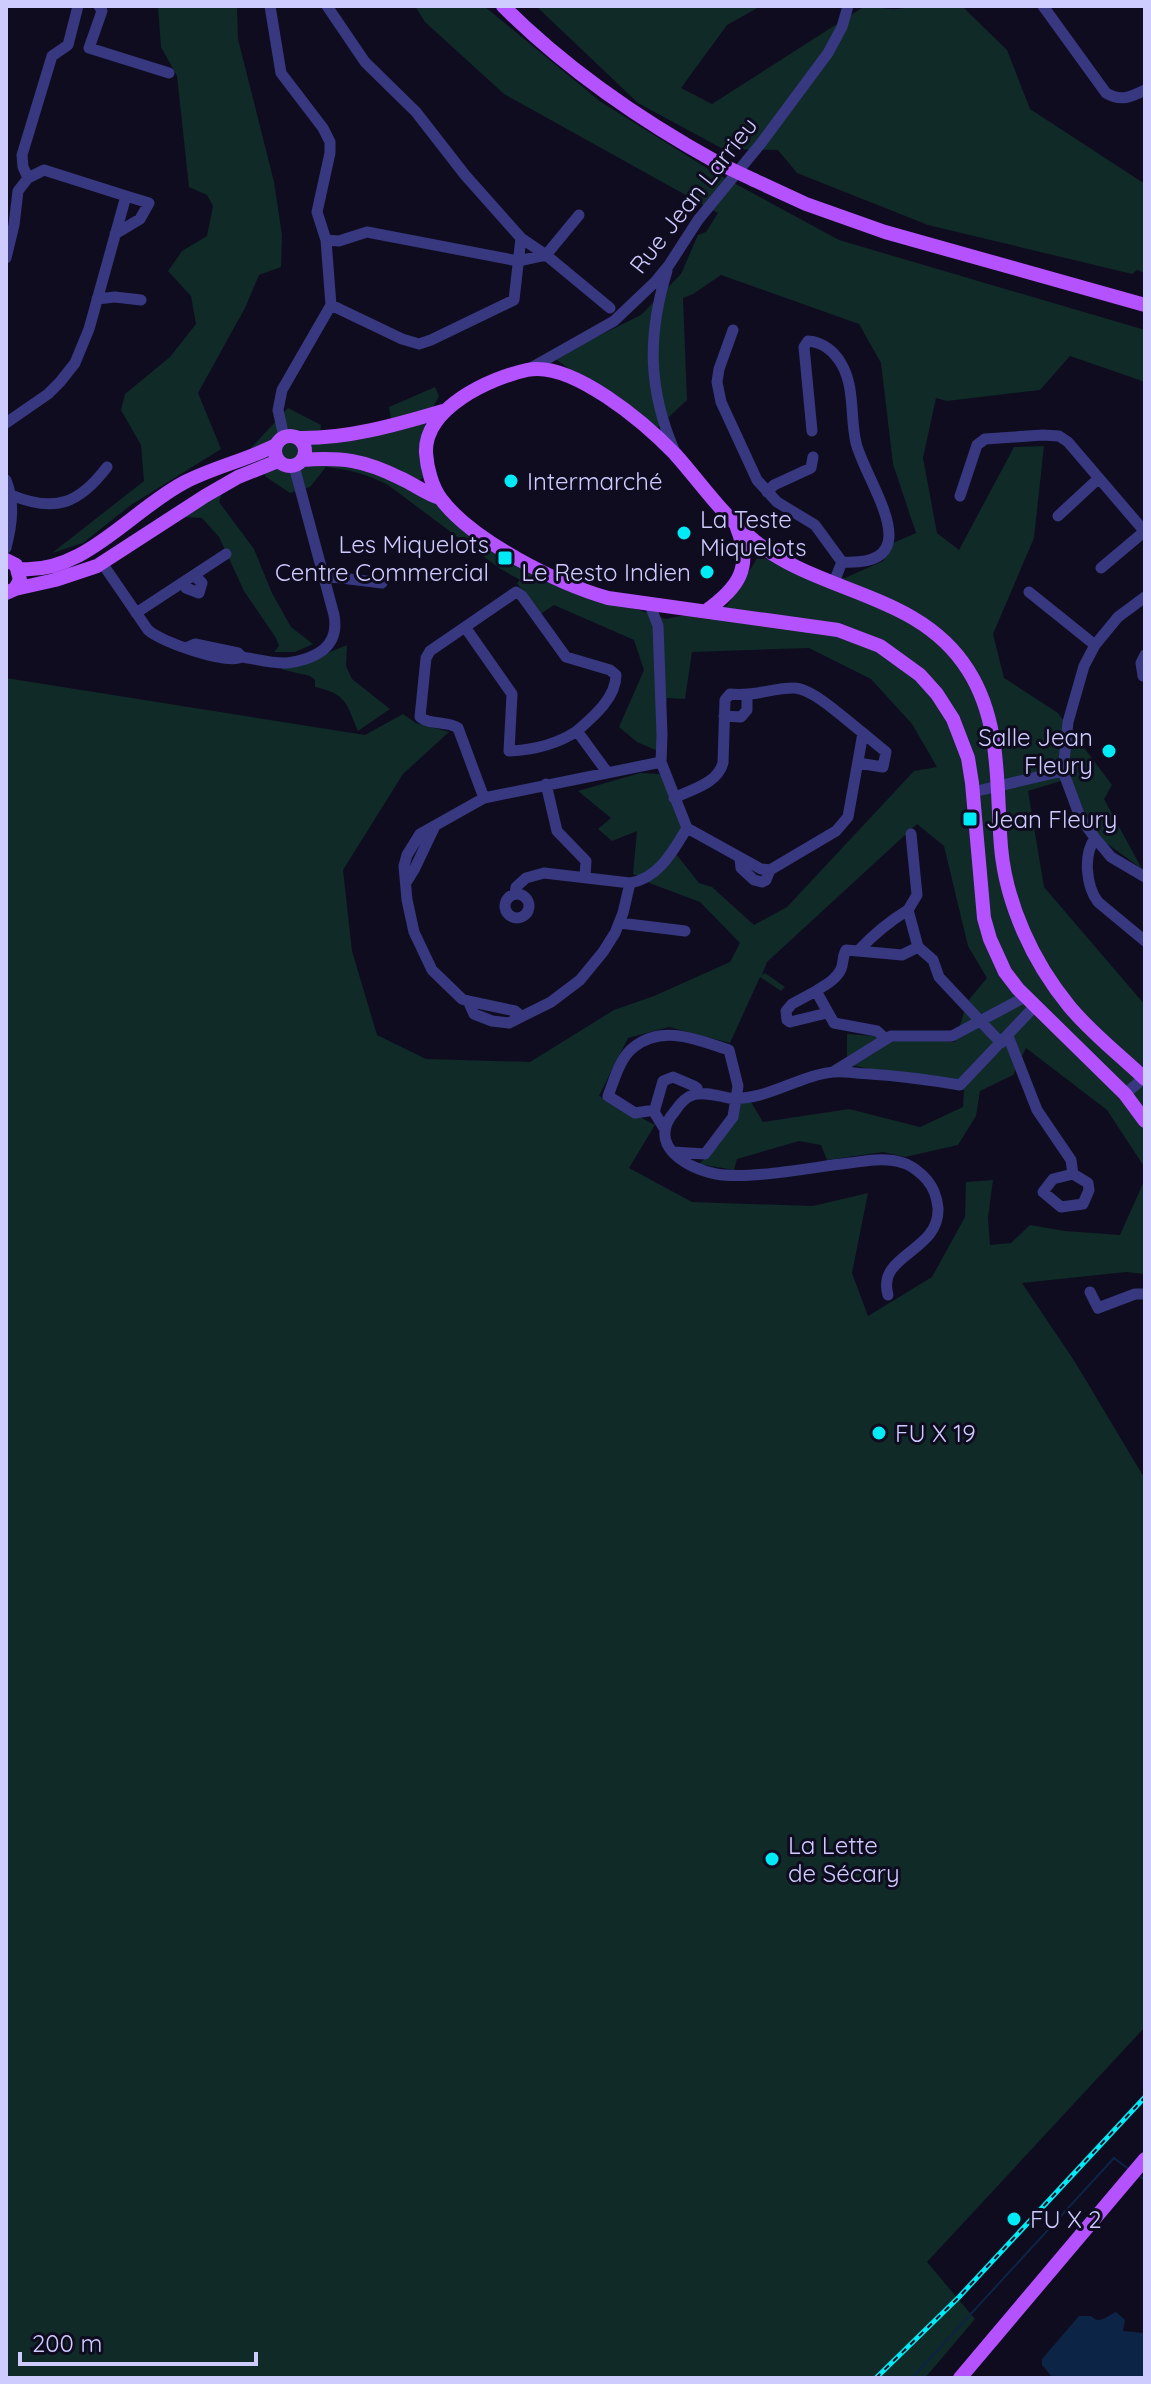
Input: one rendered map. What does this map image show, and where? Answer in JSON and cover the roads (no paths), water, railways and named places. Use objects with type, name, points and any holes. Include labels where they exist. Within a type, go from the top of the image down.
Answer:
[{"type":"main road","points":[[503,6],[557,55],[609,95],[676,139],[754,180],[806,204],[872,228],[1145,305]]},
{"type":"main road","points":[[11,591],[20,580],[12,565],[53,565],[82,554],[175,488],[215,468],[286,440],[316,439],[384,427],[443,411],[485,385],[529,369],[554,370],[586,385],[636,419],[677,457],[736,526],[754,541],[778,556],[925,624],[960,657],[988,711],[998,787],[1001,849],[1027,939],[1043,970],[1069,1006],[1145,1078]]},
{"type":"main road","points":[[440,498],[430,472],[426,448],[430,433],[443,411]]},
{"type":"main road","points":[[286,440],[274,453],[285,466],[342,458],[382,469],[440,498],[478,532],[545,574],[585,591],[650,605],[838,630],[860,637],[894,655],[920,675],[953,719],[968,758],[984,918],[1005,972],[1030,1002],[1125,1094],[1145,1121]]},
{"type":"main road","points":[[286,440],[304,446],[298,463]]},
{"type":"main road","points":[[11,591],[55,580],[102,563],[234,479],[278,461]]},
{"type":"main road","points":[[706,611],[726,596],[742,570],[743,548],[736,526]]},
{"type":"main road","points":[[960,2378],[1139,2166]]},
{"type":"street","points":[[28,178],[22,155],[52,56],[68,45],[78,6]]},
{"type":"street","points":[[89,48],[102,11],[99,6]]},
{"type":"street","points":[[270,6],[281,73],[330,142],[317,212],[326,240],[331,305],[282,390],[278,410],[286,440]]},
{"type":"street","points":[[327,6],[365,62],[416,112],[465,175],[521,238],[610,308]]},
{"type":"street","name":"Rue Jean Larrieu","points":[[529,369],[614,321],[669,265],[694,225],[760,145],[828,53],[842,27],[848,6]]},
{"type":"street","points":[[1043,6],[1106,93],[1125,99],[1145,90]]},
{"type":"street","points":[[68,45],[89,48],[169,73]]},
{"type":"street","points":[[6,258],[18,191],[28,178],[44,170],[149,203],[140,219],[115,234]]},
{"type":"street","points":[[6,423],[48,394],[75,363],[89,329],[126,196]]},
{"type":"street","points":[[326,240],[339,241],[367,232],[518,261],[546,255],[579,215]]},
{"type":"street","points":[[331,305],[419,344],[514,300],[521,238]]},
{"type":"street","points":[[669,265],[655,318],[652,353],[657,402],[677,457]]},
{"type":"street","points":[[97,299],[115,297],[141,300]]},
{"type":"street","points":[[733,330],[717,382],[721,402],[757,480],[777,502],[815,525],[842,562]]},
{"type":"street","points":[[812,431],[804,347],[808,341],[831,351],[845,371],[859,454],[890,525],[888,541],[875,559],[859,563],[842,562]]},
{"type":"street","points":[[960,496],[977,445],[985,439],[1059,436],[1068,442],[1145,532],[1101,568]]},
{"type":"street","points":[[767,492],[774,485],[811,468],[813,457]]},
{"type":"street","points":[[102,563],[156,637],[188,647],[195,644],[238,653],[242,657],[288,663],[312,655],[330,644],[336,629],[298,463]]},
{"type":"street","points":[[11,495],[40,505],[66,501],[95,483],[107,467]]},
{"type":"street","points":[[1058,516],[1099,478]]},
{"type":"street","points":[[6,480],[11,495],[12,519],[6,548]]},
{"type":"street","points":[[136,613],[226,554]]},
{"type":"street","points":[[834,582],[842,562]]},
{"type":"street","points":[[325,576],[382,583]]},
{"type":"street","points":[[1029,592],[1095,645]]},
{"type":"street","points":[[465,627],[512,694],[509,751],[545,747],[577,731],[606,702],[616,681],[613,672],[566,657],[519,593],[512,594],[465,627],[427,655],[421,719],[450,723],[458,728],[484,798]]},
{"type":"street","points":[[1145,597],[1118,617],[1095,645],[1084,666],[1067,727],[1063,771],[1080,817],[1095,838],[1111,857],[1145,877]]},
{"type":"street","points":[[650,605],[658,626],[661,762],[687,828],[761,869],[770,870],[841,826],[848,817],[863,733]]},
{"type":"street","points":[[658,626],[672,608]]},
{"type":"street","points":[[1143,676],[1141,663],[1145,655]]},
{"type":"street","points":[[674,798],[710,781],[721,771],[726,696],[805,689],[886,752],[883,767],[858,763]]},
{"type":"street","points":[[724,716],[741,717],[747,710],[747,696]]},
{"type":"street","points":[[577,731],[607,772]]},
{"type":"street","points":[[630,883],[620,923],[603,952],[580,980],[551,1002],[521,1016],[515,1011],[462,999],[443,982],[423,953],[414,932],[407,900],[408,873],[434,828],[484,798],[661,762]]},
{"type":"street","points":[[973,792],[1063,771]]},
{"type":"street","points":[[546,784],[557,831],[586,861],[585,877]]},
{"type":"street","points":[[515,894],[516,887],[526,878],[544,873],[630,883],[642,881],[656,872],[687,828]]},
{"type":"street","points":[[858,951],[881,925],[908,910],[917,895],[911,834]]},
{"type":"street","points":[[1095,838],[1088,852],[1092,894],[1145,941]]},
{"type":"street","points":[[908,910],[918,947],[933,960],[939,977],[980,1021],[1004,1039],[1037,1110],[1071,1160],[1073,1174]]},
{"type":"street","points":[[620,923],[685,931]]},
{"type":"street","points":[[827,1013],[790,1022],[786,1011],[792,1004],[834,979],[842,966],[846,950],[902,955],[918,947]]},
{"type":"street","points":[[813,992],[837,1025],[877,1031],[886,1039]]},
{"type":"street","points":[[888,1295],[885,1286],[890,1272],[935,1228],[938,1205],[926,1178],[905,1163],[876,1159],[745,1175],[701,1169],[673,1152],[664,1141],[664,1128],[669,1117],[692,1095],[736,1099],[761,1094],[833,1072],[891,1036],[952,1036],[980,1021],[1030,1002]]},
{"type":"street","points":[[833,1072],[903,1075],[960,1085],[1004,1039],[1030,1002]]},
{"type":"street","points":[[655,1110],[635,1113],[608,1096],[622,1063],[634,1047],[663,1033],[691,1037],[729,1050],[738,1086],[733,1117],[705,1154],[673,1152]]},
{"type":"street","points":[[865,1053],[871,1074]]},
{"type":"street","points":[[664,1128],[655,1110],[663,1081],[673,1077],[697,1088],[698,1094]]},
{"type":"street","points":[[1125,1094],[1145,1078]]},
{"type":"street","points":[[1090,1292],[1098,1308],[1135,1294],[1145,1294]]},
{"type":"water","points":[[1116,2312],[1125,2320],[1123,2331],[1145,2333],[1145,2378],[1053,2378],[1042,2365],[1042,2359],[1079,2316],[1100,2320]]},
{"type":"waterway","points":[[912,2378],[1114,2158],[1130,2170]]},
{"type":"waterway","points":[[1139,2176],[1145,2180]]},
{"type":"railway","points":[[876,2378],[959,2297],[1145,2097]]},
{"type":"place","name":"Intermarché","points":[[511,481]]},
{"type":"place","name":"La Teste Miquelots","points":[[684,533]]},
{"type":"place","name":"Les Miquelots Centre Commercial","points":[[505,558]]},
{"type":"place","name":"Le Resto Indien","points":[[707,572]]},
{"type":"place","name":"Salle Jean Fleury","points":[[1109,751]]},
{"type":"place","name":"Jean Fleury","points":[[970,819]]},
{"type":"place","name":"FU X 19","points":[[879,1433]]},
{"type":"place","name":"La Lette de Sécary","points":[[772,1859]]},
{"type":"place","name":"FU X 2","points":[[1014,2219]]}]
